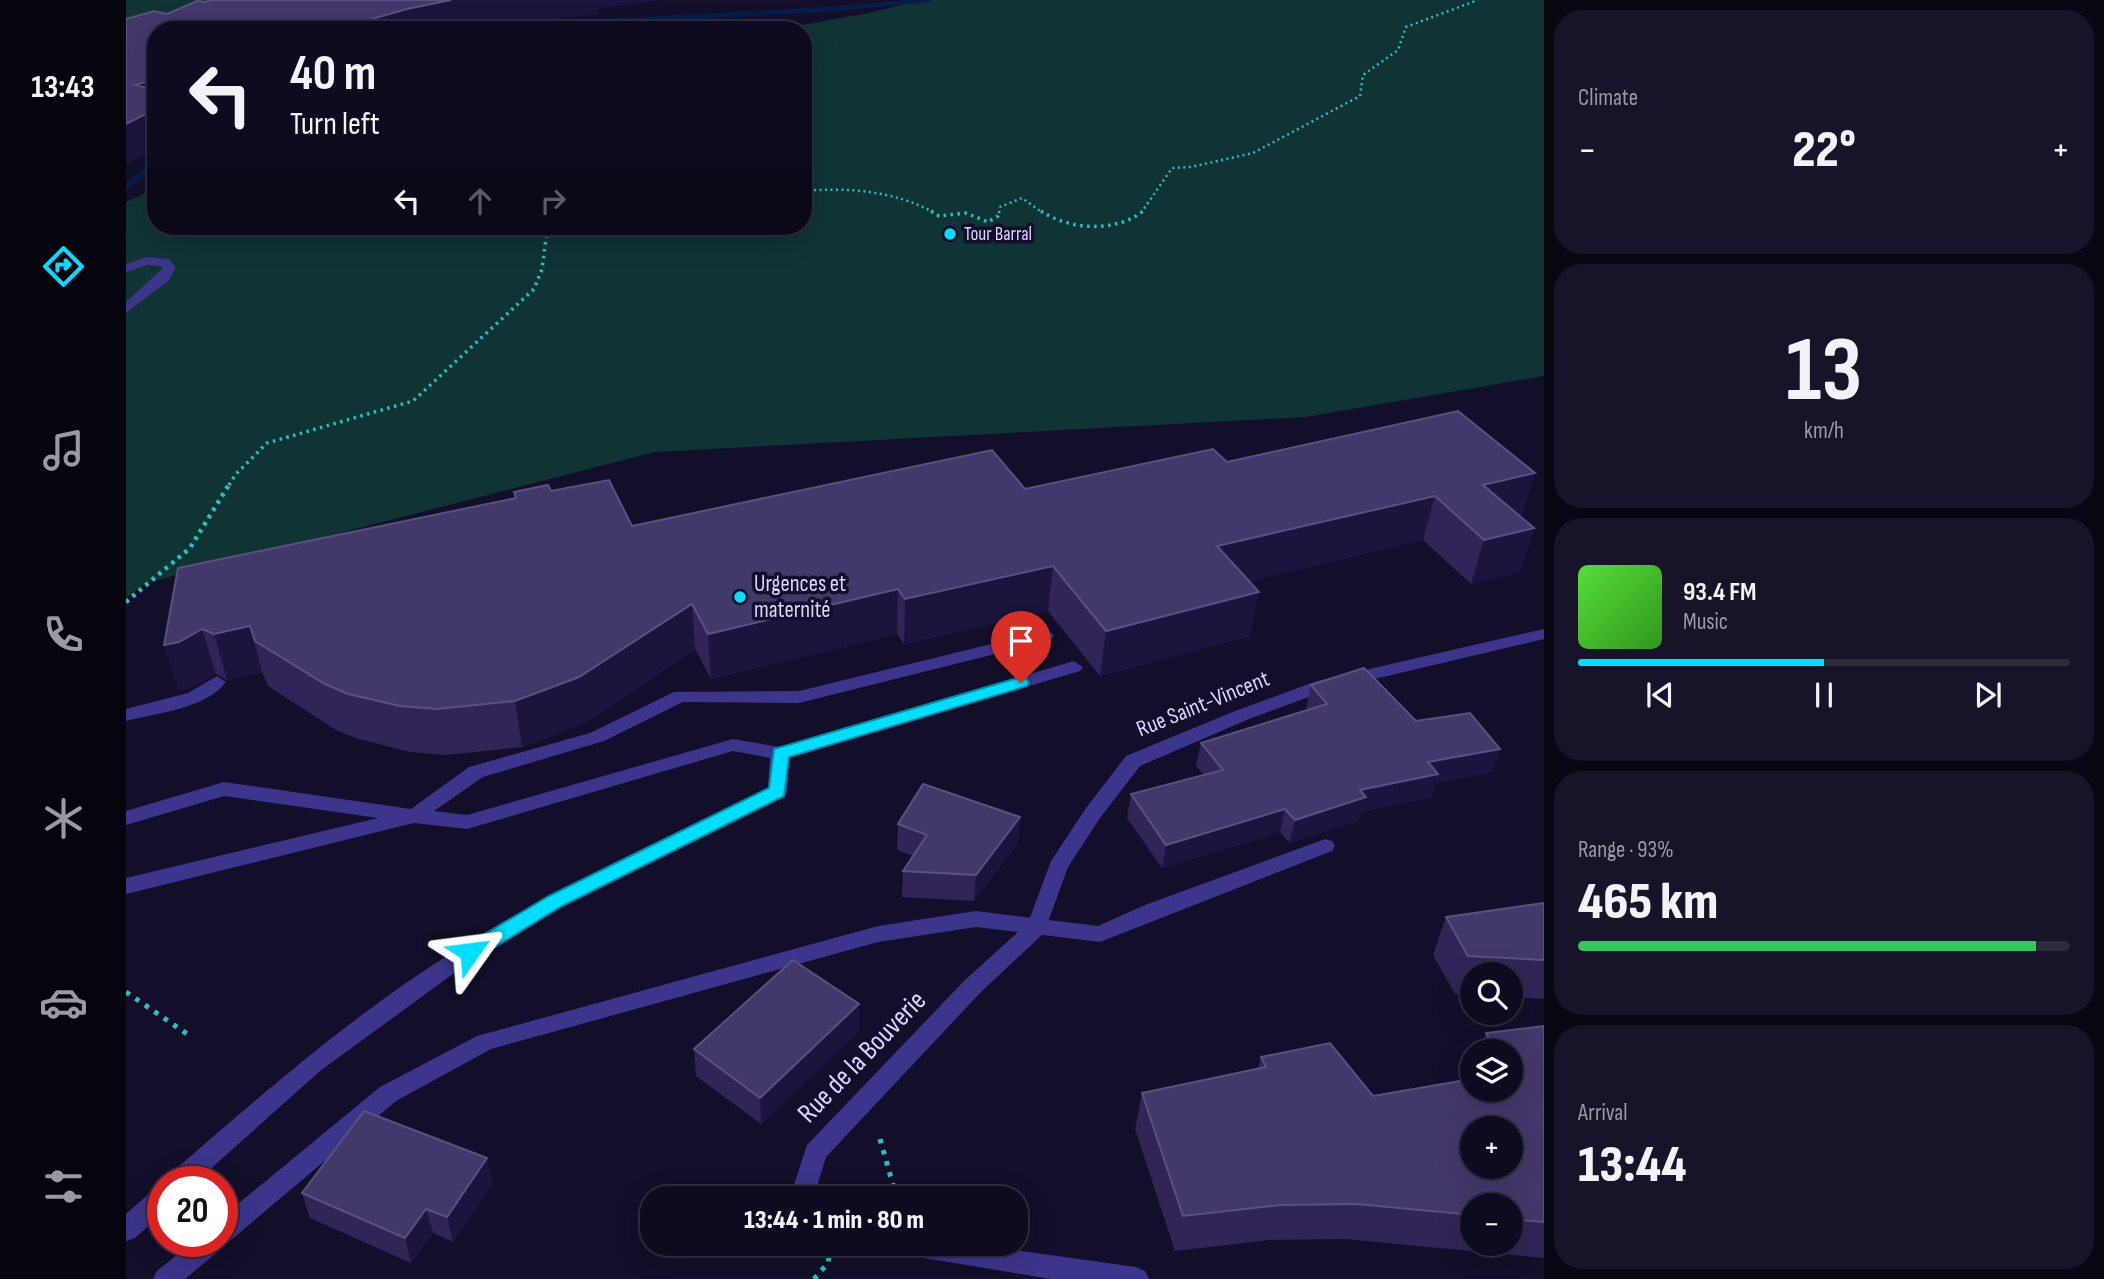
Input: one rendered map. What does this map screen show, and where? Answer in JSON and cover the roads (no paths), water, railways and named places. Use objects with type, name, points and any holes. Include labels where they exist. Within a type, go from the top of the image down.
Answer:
[{"type":"street","points":[[126,268],[147,261],[164,262],[170,268],[163,278],[126,309]]},
{"type":"street","name":"Rue Saint-Vincent","points":[[960,1000],[1037,928],[1058,866],[1093,813],[1133,761],[1322,685],[1544,634]]},
{"type":"street","points":[[126,886],[414,816],[476,772],[597,737],[680,696],[799,697],[1045,636]]},
{"type":"street","points":[[126,818],[224,789],[467,822],[733,745],[780,753],[1074,667]]},
{"type":"street","points":[[126,715],[194,697],[217,682]]},
{"type":"street","points":[[197,1166],[312,1064],[449,965],[555,901],[777,792],[780,753]]},
{"type":"street","points":[[238,1219],[388,1094],[485,1042],[878,934],[976,919],[1100,934],[1152,911],[1325,845]]},
{"type":"street","name":"Rue de la Bouverie","points":[[805,1186],[815,1152],[960,1000]]},
{"type":"street","points":[[126,1230],[147,1211]]},
{"type":"street","points":[[974,1256],[1136,1279]]},
{"type":"street","points":[[166,1279],[193,1257]]},
{"type":"waterway","points":[[616,21],[929,0]]},
{"type":"waterway","points":[[126,188],[147,170]]},
{"type":"place","name":"Tour Barral","points":[[950,234]]},
{"type":"place","name":"Urgences et maternité","points":[[740,597]]}]
